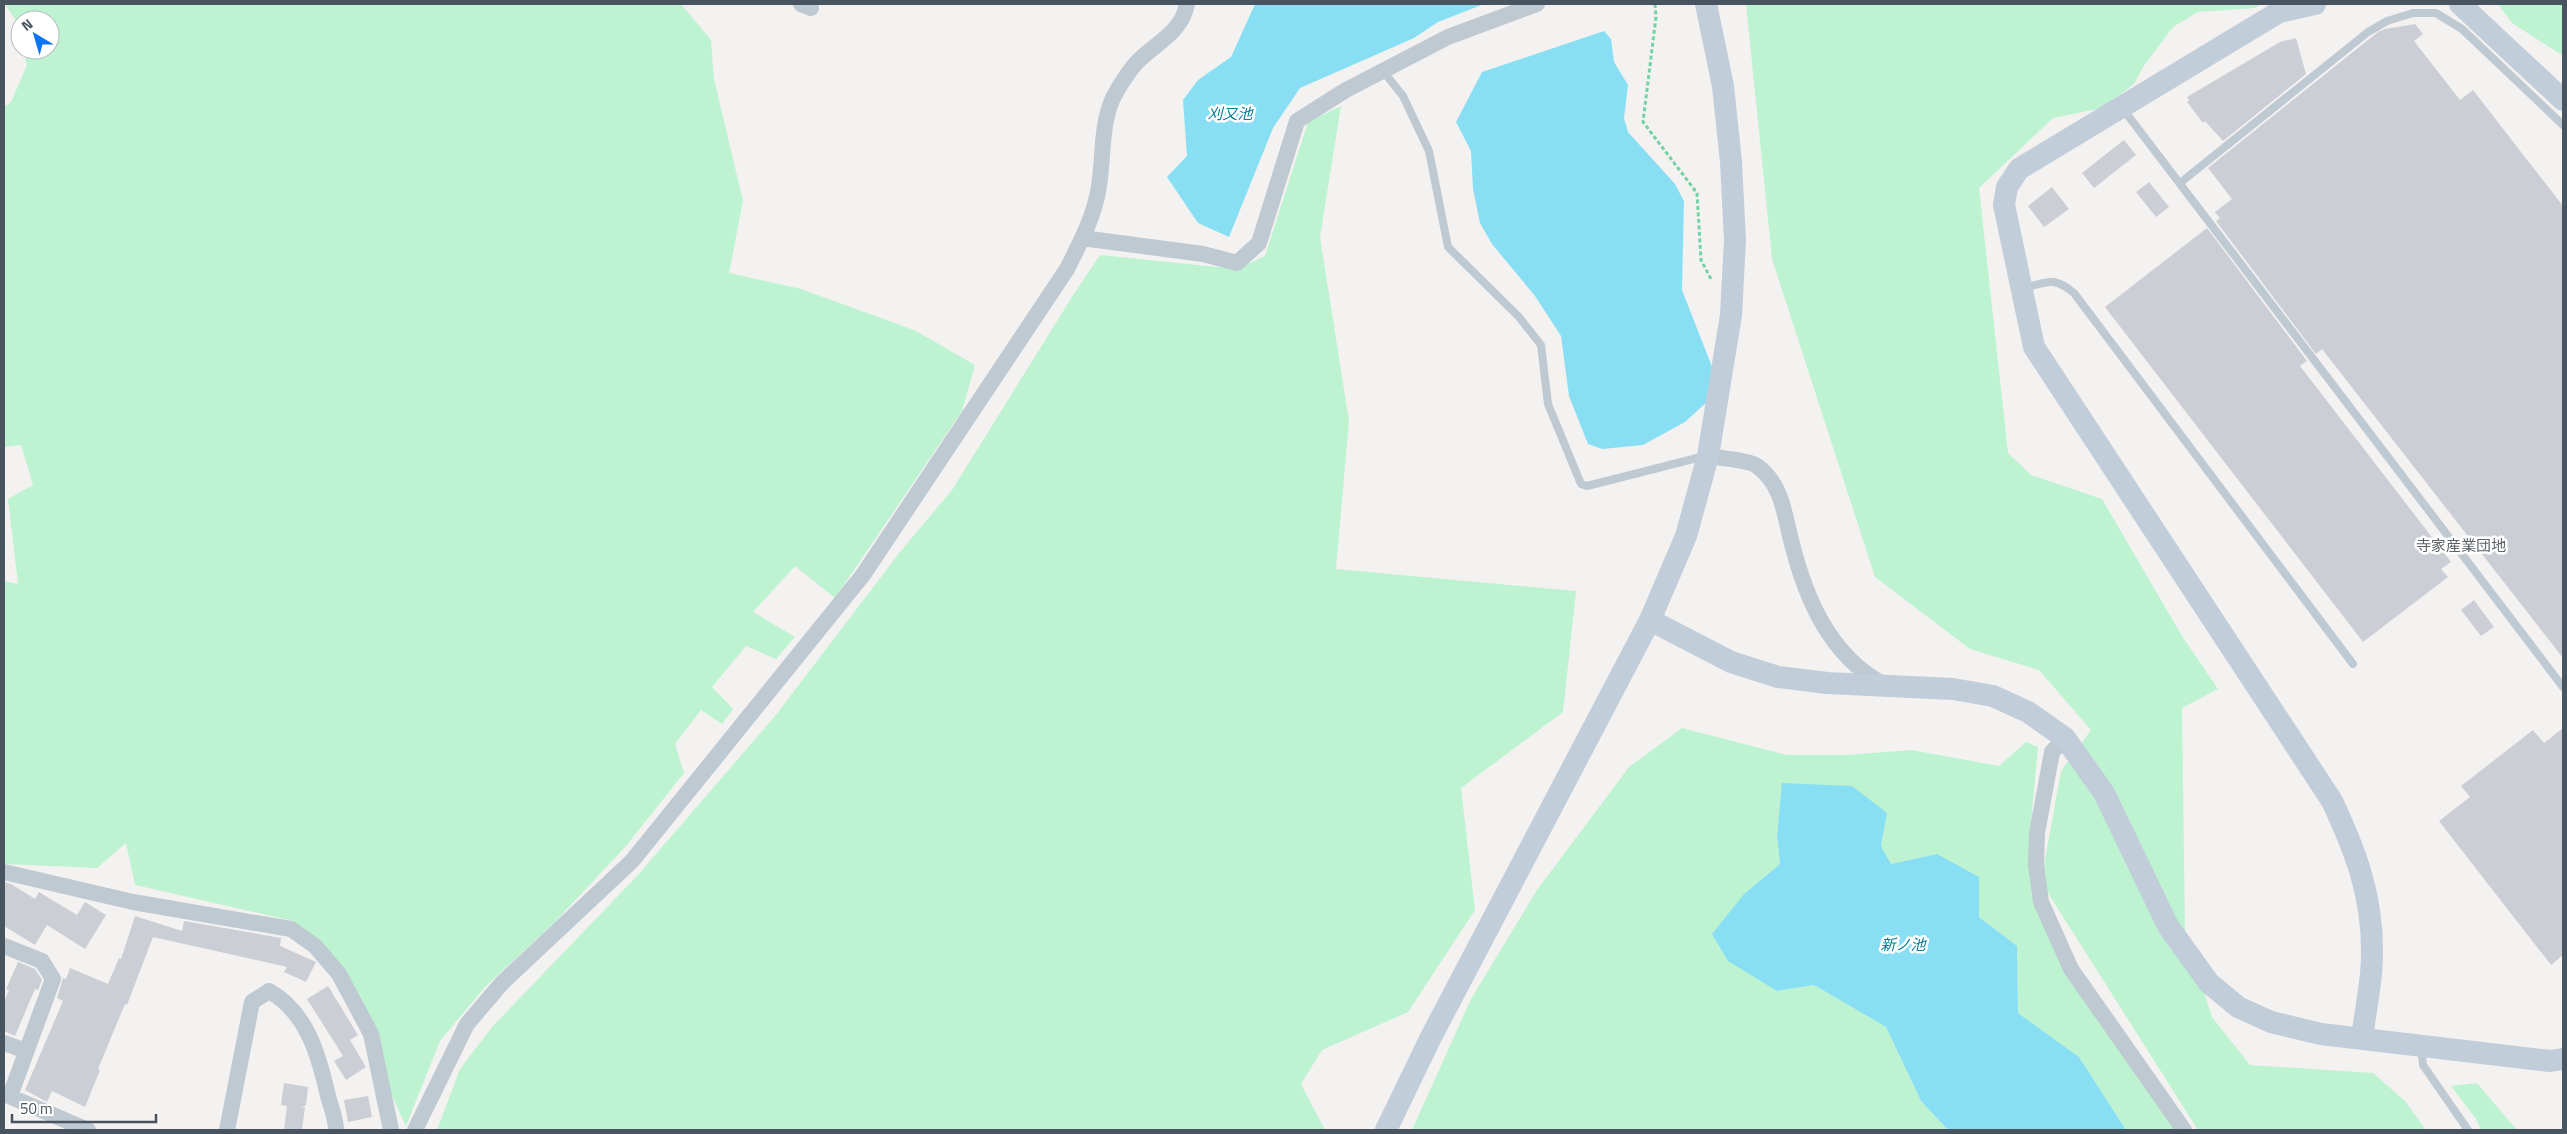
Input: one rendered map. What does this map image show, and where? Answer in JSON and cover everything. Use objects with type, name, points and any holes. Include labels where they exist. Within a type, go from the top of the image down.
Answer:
[{"type":"street","points":[[415,1130],[456,1042],[484,1002],[632,861],[863,575],[1062,277],[1082,238],[1098,193],[1106,114],[1113,98],[1137,63],[1169,36],[1181,21],[1186,4]]},
{"type":"street","points":[[1082,238],[1203,254],[1237,263],[1258,243],[1297,121],[1346,90],[1448,37],[1536,4]]},
{"type":"street","points":[[1386,1130],[1431,1037],[1650,620],[1686,536],[1708,456],[1730,315],[1735,240],[1731,162],[1723,86],[1706,4]]},
{"type":"street","points":[[2315,4],[2279,12],[2019,169],[2007,187],[2004,205],[2034,347],[2332,801],[2354,848],[2366,888],[2372,956],[2362,1039]]},
{"type":"street","points":[[2460,4],[2563,100]]},
{"type":"street","points":[[1708,456],[1756,465],[1780,492],[1791,543],[1816,614],[1842,654],[1866,675],[1887,686]]},
{"type":"street","points":[[1650,620],[1731,662],[1778,677],[1827,683],[1953,689],[1993,696],[2028,712],[2066,738],[2104,793],[2168,926],[2209,983],[2238,1008],[2271,1022],[2321,1034],[2550,1061],[2563,1060]]},
{"type":"street","points":[[2066,738],[2052,752],[2037,833],[2036,865],[2041,902],[2071,969],[2184,1130]]},
{"type":"street","points":[[4,872],[133,902],[291,929],[316,946],[339,974],[371,1034],[391,1130]]},
{"type":"street","points":[[4,946],[42,961],[53,979],[7,1095],[88,1130]]},
{"type":"street","points":[[227,1130],[252,1002],[269,991],[285,1000],[306,1029],[320,1062],[336,1130]]},
{"type":"street","points":[[4,1042],[26,1051]]},
{"type":"lane","points":[[2180,183],[2368,32],[2387,21],[2413,13],[2436,13],[2462,29],[2563,125]]},
{"type":"lane","points":[[1383,71],[1403,96],[1429,151],[1448,247],[1519,317],[1541,345],[1548,404],[1581,484],[1586,486],[1708,456]]},
{"type":"lane","points":[[2122,107],[2563,687]]},
{"type":"lane","points":[[2022,289],[2050,281],[2060,282],[2074,293],[2354,664]]},
{"type":"lane","points":[[2420,1046],[2424,1066],[2468,1130]]},
{"type":"path","points":[[1656,4],[1643,122],[1697,193],[1701,260],[1714,283]]},
{"type":"green space","points":[[5,4],[681,4],[711,40],[714,79],[743,201],[729,273],[801,289],[914,330],[975,365],[962,411],[835,598],[795,566],[753,612],[795,637],[776,659],[746,646],[712,687],[733,709],[722,724],[701,710],[675,744],[684,773],[626,846],[555,922],[485,987],[440,1041],[406,1126],[319,940],[293,921],[135,885],[126,843],[97,868],[4,864],[4,581],[18,584],[8,499],[33,485],[21,445],[4,447],[4,107],[11,102],[27,65],[26,60],[60,60],[60,10],[10,10],[10,12]]},
{"type":"green space","points":[[1746,4],[2261,4],[2255,8],[2198,12],[2173,27],[2143,67],[2134,84],[2102,108],[2053,118],[1979,188],[2008,453],[2031,475],[2102,499],[2182,636],[2218,689],[2182,708],[2185,931],[2212,1017],[2250,1065],[2373,1073],[2405,1101],[2426,1130],[2198,1130],[2041,882],[2061,771],[2091,730],[2039,670],[1970,649],[1875,577],[1772,259]]},
{"type":"green space","points":[[2498,4],[2563,4],[2563,56],[2512,23]]},
{"type":"green space","points":[[1341,106],[1320,237],[1349,421],[1336,569],[1576,591],[1563,712],[1461,788],[1475,910],[1408,1012],[1322,1050],[1301,1084],[1325,1130],[437,1130],[460,1069],[492,1027],[637,876],[775,716],[900,552],[952,490],[1100,255],[1237,269],[1265,256],[1308,122]]},
{"type":"green space","points":[[1682,728],[1787,755],[1846,755],[1912,750],[1999,766],[2026,742],[2038,747],[2030,833],[2065,973],[2175,1130],[2126,1130],[2079,1057],[2018,1013],[2017,946],[1979,917],[1937,854],[1891,864],[1881,846],[1887,813],[1783,783],[1777,836],[1780,864],[1744,894],[1777,991],[1814,985],[1886,1027],[1921,1101],[1948,1130],[1412,1130],[1471,999],[1537,890],[1629,767]]},
{"type":"green space","points":[[2477,1083],[2517,1130],[2481,1130],[2476,1119],[2451,1086]]},
{"type":"water","name":"刈又池","points":[[1255,4],[1484,4],[1438,22],[1414,38],[1300,88],[1273,128],[1229,237],[1198,223],[1167,177],[1187,156],[1183,100],[1198,80],[1231,57]]},
{"type":"water","points":[[1604,31],[1611,39],[1614,62],[1628,85],[1624,118],[1628,132],[1675,184],[1684,201],[1682,290],[1716,377],[1709,400],[1685,422],[1643,445],[1602,449],[1588,444],[1569,396],[1561,336],[1535,296],[1492,244],[1480,223],[1473,189],[1471,151],[1456,122],[1482,72]]},
{"type":"water","name":"新ノ池","points":[[1782,783],[1852,786],[1887,813],[1881,846],[1891,864],[1937,854],[1979,877],[1979,917],[2017,946],[2018,1013],[2079,1057],[2126,1130],[1948,1130],[1921,1101],[1886,1027],[1814,985],[1777,991],[1728,961],[1712,934],[1744,894],[1780,864],[1777,836]]},
{"type":"building","points":[[2415,24],[2423,34],[2414,41],[2460,100],[2473,90],[2563,206],[2563,658],[2322,349],[2316,354],[2216,221],[2220,218],[2215,212],[2232,199],[2208,168],[2378,32]]},
{"type":"building","points":[[2296,38],[2306,74],[2223,141],[2205,121],[2203,123],[2187,102],[2189,100],[2187,97],[2280,42]]},
{"type":"building","points":[[2124,140],[2136,155],[2094,188],[2082,173]]},
{"type":"building","points":[[2149,182],[2169,207],[2156,217],[2136,192]]},
{"type":"building","points":[[2052,187],[2069,209],[2044,227],[2028,206]]},
{"type":"building","points":[[2207,228],[2307,361],[2300,366],[2451,562],[2441,569],[2448,577],[2363,642],[2105,307]]},
{"type":"building","points":[[2474,600],[2494,627],[2481,636],[2461,610]]},
{"type":"building","points":[[2563,728],[2563,955],[2551,965],[2439,821],[2470,797],[2461,786],[2533,730],[2544,743]]},
{"type":"building","points":[[4,882],[11,884],[35,899],[39,892],[77,915],[85,902],[106,915],[85,949],[47,925],[35,945],[4,926]]},
{"type":"building","points":[[135,916],[182,931],[184,921],[281,938],[280,946],[316,962],[306,982],[284,972],[287,967],[153,937],[127,1005],[125,1004],[98,1069],[100,1070],[85,1107],[52,1091],[47,1102],[25,1090],[63,1001],[57,998],[63,978],[66,979],[70,968],[108,984],[119,958],[121,959]]},
{"type":"building","points":[[18,962],[35,969],[42,980],[38,990],[35,989],[15,1036],[4,1031],[4,1002],[9,990],[6,989]]},
{"type":"building","points":[[328,986],[358,1035],[350,1040],[366,1067],[346,1080],[334,1061],[343,1056],[307,999]]},
{"type":"building","points":[[284,1083],[308,1087],[306,1105],[301,1108],[305,1107],[302,1130],[284,1130],[287,1106],[281,1105]]},
{"type":"building","points":[[368,1096],[372,1117],[348,1122],[344,1100]]},
{"type":"district","name":"寺家産業団地","points":[[2461,546]]}]
